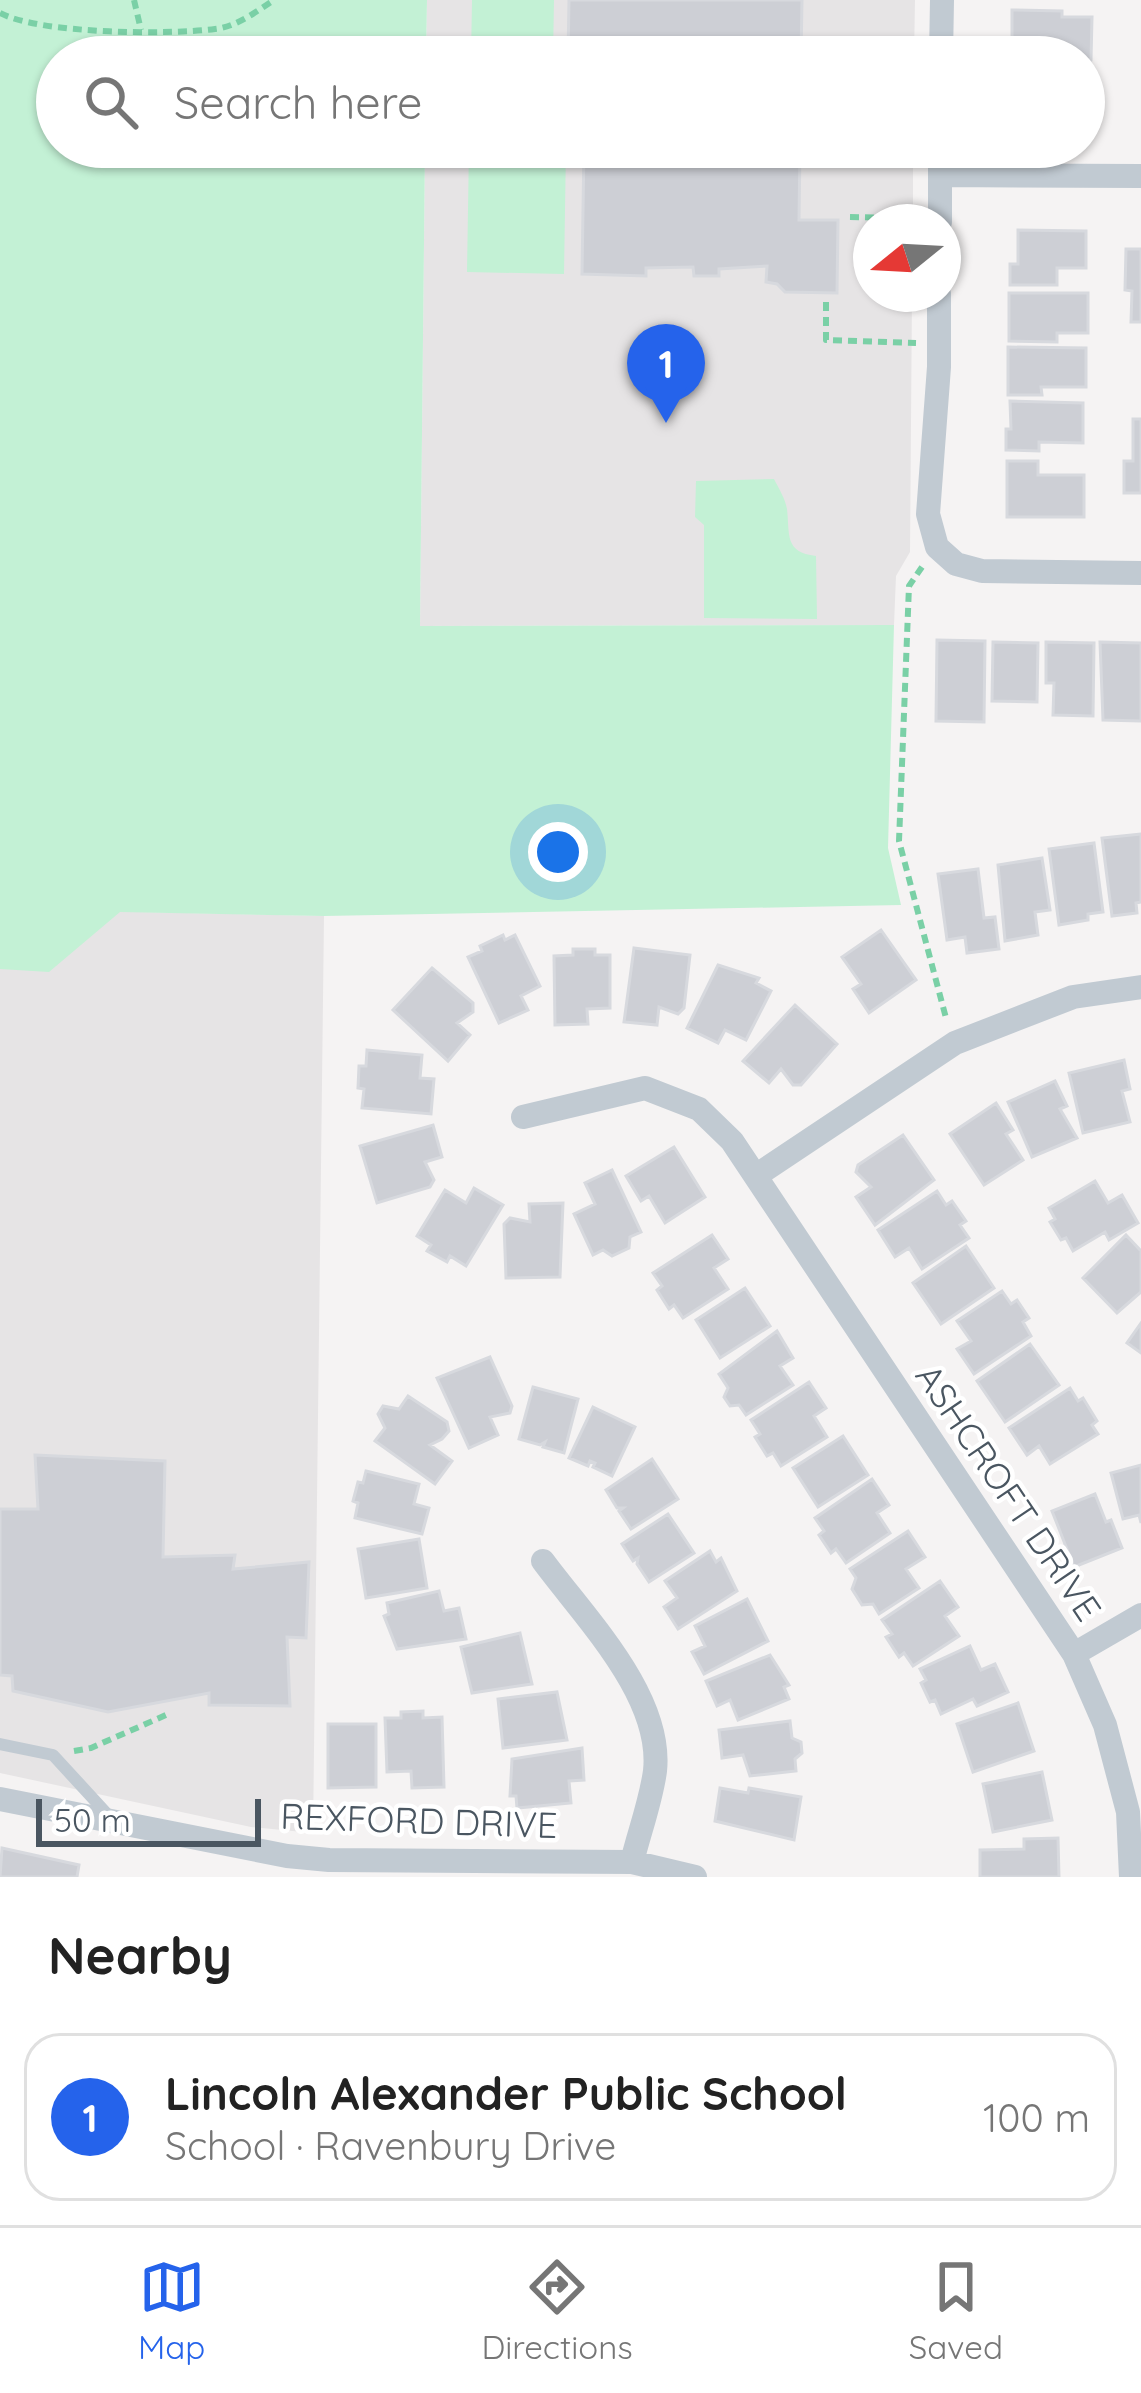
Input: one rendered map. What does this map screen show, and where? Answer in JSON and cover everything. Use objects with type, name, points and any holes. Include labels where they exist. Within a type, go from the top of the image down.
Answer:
[{"type":"street","points":[[941,36],[942,0]]},
{"type":"street","points":[[940,168],[940,204]]},
{"type":"street","points":[[940,175],[1141,176]]},
{"type":"street","points":[[939,312],[928,514],[938,547],[956,564],[982,571],[1141,573]]},
{"type":"street","points":[[757,1175],[955,1043],[1073,998],[1141,987]]},
{"type":"street","name":"ASHCROFT DRIVE","points":[[523,1117],[645,1088],[699,1109],[732,1141],[1074,1654],[1106,1725],[1128,1812],[1131,1877]]},
{"type":"street","points":[[543,1561],[641,1695],[653,1733],[655,1770],[632,1862]]},
{"type":"street","points":[[1074,1654],[1141,1615]]},
{"type":"street","name":"REXFORD DRIVE","points":[[0,1799],[287,1856],[330,1869],[632,1862],[695,1877]]},
{"type":"lane","points":[[0,1744],[53,1755],[114,1821]]},
{"type":"path","points":[[134,0],[141,30]]},
{"type":"path","points":[[0,13],[16,21],[72,28],[219,29],[274,0]]},
{"type":"path","points":[[826,302],[826,340],[939,344]]},
{"type":"path","points":[[938,547],[909,586],[899,841],[937,994],[955,1043]]},
{"type":"path","points":[[53,1755],[91,1748],[166,1715]]},
{"type":"shaded area","points":[[427,0],[915,0],[914,36],[426,36]]},
{"type":"shaded area","points":[[425,168],[913,168],[913,204],[853,204],[853,312],[912,312],[910,552],[896,576],[894,625],[420,626]]},
{"type":"shaded area","points":[[0,909],[324,916],[313,1833],[251,1827],[0,1773]]},
{"type":"green space","points":[[0,0],[427,0],[426,36],[36,36],[36,168],[425,168],[420,626],[894,625],[888,848],[901,905],[324,916],[120,912],[49,972],[0,969]]},
{"type":"green space","points":[[472,0],[554,0],[553,36],[471,36]]},
{"type":"green space","points":[[469,168],[566,168],[564,274],[467,272]]},
{"type":"green space","points":[[774,479],[786,505],[794,546],[816,556],[817,619],[704,618],[704,525],[695,517],[696,481]]},
{"type":"building","points":[[569,0],[802,0],[801,36],[568,36]]},
{"type":"building","points":[[1012,10],[1092,17],[1092,36],[1012,36]]},
{"type":"building","points":[[584,168],[800,168],[799,220],[838,220],[837,293],[785,292],[766,282],[767,266],[719,269],[719,276],[694,276],[693,267],[646,268],[646,276],[582,274]]},
{"type":"building","points":[[1018,230],[1086,231],[1086,268],[1057,268],[1057,285],[1010,285],[1010,264],[1018,264]]},
{"type":"building","points":[[1126,249],[1141,249],[1141,322],[1131,322],[1132,291],[1125,290]]},
{"type":"building","points":[[1009,293],[1088,293],[1088,333],[1057,333],[1057,342],[1009,341]]},
{"type":"building","points":[[1008,347],[1086,348],[1086,387],[1041,387],[1042,395],[1008,395]]},
{"type":"building","points":[[1010,401],[1083,403],[1083,443],[1039,442],[1039,451],[1006,450]]},
{"type":"building","points":[[1133,419],[1141,419],[1141,493],[1124,493],[1124,461],[1133,461]]},
{"type":"building","points":[[1007,461],[1038,461],[1038,475],[1084,475],[1084,517],[1007,517]]},
{"type":"building","points":[[937,640],[985,641],[984,722],[936,721]]},
{"type":"building","points":[[993,642],[1038,643],[1037,702],[992,701]]},
{"type":"building","points":[[1046,642],[1094,643],[1093,716],[1053,715],[1054,683],[1046,683]]},
{"type":"building","points":[[1100,642],[1141,643],[1141,721],[1103,720]]},
{"type":"building","points":[[1141,834],[1141,902],[1136,903],[1137,913],[1112,916],[1102,838]]},
{"type":"building","points":[[1094,843],[1103,912],[1059,925],[1049,849]]},
{"type":"building","points":[[1042,858],[1050,910],[1035,912],[1038,935],[1005,941],[998,865]]},
{"type":"building","points":[[978,869],[984,918],[995,917],[999,949],[967,953],[965,937],[947,940],[938,874]]},
{"type":"building","points":[[881,930],[916,980],[869,1013],[853,989],[861,984],[842,957]]},
{"type":"building","points":[[503,935],[505,940],[515,935],[540,986],[521,996],[528,1010],[499,1023],[468,957]]},
{"type":"building","points":[[634,948],[690,955],[684,1008],[678,1014],[659,1007],[657,1025],[624,1022]]},
{"type":"building","points":[[573,949],[610,955],[610,1008],[587,1009],[588,1024],[555,1025],[554,956],[573,955]]},
{"type":"building","points":[[718,965],[759,978],[756,983],[771,991],[746,1040],[725,1030],[718,1043],[687,1028]]},
{"type":"building","points":[[432,968],[473,1003],[473,1012],[457,1023],[470,1035],[448,1061],[393,1010]]},
{"type":"building","points":[[795,1005],[837,1044],[801,1085],[793,1085],[781,1069],[769,1083],[743,1061]]},
{"type":"building","points":[[367,1050],[422,1055],[420,1078],[434,1079],[431,1114],[362,1108],[359,1066],[366,1066]]},
{"type":"building","points":[[1124,1060],[1130,1089],[1122,1091],[1130,1122],[1083,1133],[1069,1073]]},
{"type":"building","points":[[1055,1081],[1067,1106],[1060,1109],[1077,1138],[1032,1157],[1008,1102]]},
{"type":"building","points":[[996,1103],[1013,1130],[1006,1134],[1023,1160],[984,1185],[950,1134]]},
{"type":"building","points":[[433,1125],[442,1157],[425,1162],[434,1180],[430,1187],[377,1203],[360,1146]]},
{"type":"building","points":[[903,1135],[934,1180],[875,1225],[856,1197],[871,1187],[856,1172],[858,1165]]},
{"type":"building","points":[[674,1147],[705,1197],[665,1223],[649,1196],[641,1201],[626,1176]]},
{"type":"building","points":[[612,1170],[641,1232],[630,1237],[629,1248],[612,1256],[603,1250],[593,1255],[574,1214],[595,1204],[585,1183]]},
{"type":"building","points":[[1095,1181],[1108,1203],[1122,1195],[1138,1223],[1109,1240],[1105,1232],[1073,1251],[1050,1222],[1055,1219],[1049,1208]]},
{"type":"building","points":[[474,1188],[503,1205],[466,1266],[450,1256],[447,1262],[427,1251],[431,1245],[417,1236],[445,1190],[466,1203]]},
{"type":"building","points":[[937,1191],[946,1205],[952,1201],[966,1221],[960,1225],[969,1238],[922,1269],[909,1248],[895,1257],[878,1230]]},
{"type":"building","points":[[563,1203],[560,1277],[506,1278],[504,1224],[510,1218],[530,1222],[529,1204]]},
{"type":"building","points":[[712,1235],[728,1259],[714,1268],[728,1289],[683,1318],[674,1305],[669,1309],[653,1273]]},
{"type":"building","points":[[1126,1235],[1141,1251],[1141,1292],[1117,1313],[1083,1278]]},
{"type":"building","points":[[966,1246],[994,1288],[941,1324],[913,1283]]},
{"type":"building","points":[[745,1288],[770,1326],[720,1358],[696,1320]]},
{"type":"building","points":[[1002,1291],[1011,1304],[1017,1300],[1029,1318],[1023,1322],[1031,1336],[974,1374],[957,1349],[971,1341],[957,1321]]},
{"type":"building","points":[[1141,1323],[1141,1353],[1127,1343]]},
{"type":"building","points":[[777,1331],[793,1358],[780,1366],[793,1385],[746,1415],[724,1397],[728,1388],[719,1374]]},
{"type":"building","points":[[1030,1344],[1059,1385],[1005,1422],[977,1381]]},
{"type":"building","points":[[490,1357],[512,1406],[510,1413],[490,1417],[498,1435],[469,1448],[437,1378]]},
{"type":"building","points":[[809,1382],[826,1408],[814,1416],[827,1437],[781,1466],[773,1453],[767,1456],[751,1420]]},
{"type":"building","points":[[533,1387],[578,1399],[564,1453],[543,1447],[545,1442],[519,1439]]},
{"type":"building","points":[[1070,1388],[1078,1401],[1083,1398],[1097,1421],[1092,1425],[1098,1434],[1050,1464],[1039,1446],[1027,1455],[1009,1428]]},
{"type":"building","points":[[408,1396],[447,1422],[449,1431],[430,1445],[452,1461],[435,1484],[375,1441],[385,1428],[378,1414],[383,1406],[399,1409]]},
{"type":"building","points":[[593,1407],[635,1427],[612,1476],[593,1467],[595,1463],[590,1461],[588,1466],[569,1458]]},
{"type":"building","points":[[843,1436],[868,1475],[818,1507],[793,1468]]},
{"type":"building","points":[[35,1455],[165,1461],[163,1557],[235,1555],[233,1569],[309,1562],[306,1638],[287,1637],[290,1706],[209,1705],[209,1693],[108,1712],[13,1691],[12,1676],[0,1675],[0,1509],[38,1509]]},
{"type":"building","points":[[652,1459],[678,1499],[631,1529],[619,1511],[623,1508],[617,1508],[606,1490]]},
{"type":"building","points":[[1141,1465],[1141,1523],[1139,1515],[1123,1519],[1111,1473]]},
{"type":"building","points":[[366,1471],[419,1484],[414,1504],[429,1508],[422,1534],[355,1518],[358,1503],[353,1501]]},
{"type":"building","points":[[872,1479],[889,1505],[877,1513],[890,1533],[846,1563],[836,1549],[831,1553],[815,1518]]},
{"type":"building","points":[[1095,1494],[1122,1548],[1074,1567],[1052,1511]]},
{"type":"building","points":[[668,1514],[694,1553],[649,1582],[638,1558],[633,1561],[622,1544]]},
{"type":"building","points":[[908,1531],[925,1557],[906,1569],[919,1588],[879,1614],[873,1604],[862,1605],[852,1589],[856,1578],[850,1569]]},
{"type":"building","points":[[419,1539],[427,1588],[366,1598],[358,1549]]},
{"type":"building","points":[[710,1551],[716,1562],[721,1558],[737,1591],[678,1629],[664,1607],[677,1598],[665,1581]]},
{"type":"building","points":[[940,1581],[958,1607],[945,1616],[959,1636],[913,1666],[904,1653],[899,1657],[882,1620]]},
{"type":"building","points":[[439,1591],[444,1611],[459,1608],[466,1639],[397,1649],[384,1616],[389,1614],[387,1603]]},
{"type":"building","points":[[747,1599],[768,1641],[704,1674],[692,1652],[705,1646],[695,1626]]},
{"type":"building","points":[[520,1633],[532,1684],[472,1693],[461,1647]]},
{"type":"building","points":[[970,1646],[981,1670],[995,1664],[1008,1692],[977,1706],[973,1699],[941,1714],[921,1683],[926,1680],[920,1669]]},
{"type":"building","points":[[770,1655],[789,1685],[784,1687],[789,1699],[738,1720],[730,1700],[717,1706],[706,1681]]},
{"type":"building","points":[[557,1692],[567,1740],[503,1748],[498,1699]]},
{"type":"building","points":[[1018,1703],[1034,1751],[973,1772],[957,1724]]},
{"type":"building","points":[[423,1711],[423,1718],[442,1717],[444,1787],[412,1788],[411,1771],[387,1772],[385,1718]]},
{"type":"building","points":[[790,1721],[792,1738],[801,1742],[796,1771],[750,1776],[743,1755],[722,1758],[719,1730]]},
{"type":"building","points":[[328,1724],[376,1724],[376,1787],[328,1788]]},
{"type":"building","points":[[582,1748],[584,1780],[569,1781],[571,1803],[517,1808],[516,1796],[510,1796],[512,1759]]},
{"type":"building","points":[[1042,1772],[1052,1820],[993,1832],[983,1784]]},
{"type":"building","points":[[720,1788],[801,1797],[794,1840],[715,1821]]},
{"type":"building","points":[[1058,1838],[1059,1877],[980,1877],[980,1850],[1024,1849],[1024,1839]]},
{"type":"building","points":[[2,1848],[79,1865],[77,1877],[0,1877]]},
{"type":"place","name":"Lincoln Alexander Public School","points":[[666,423]]}]
